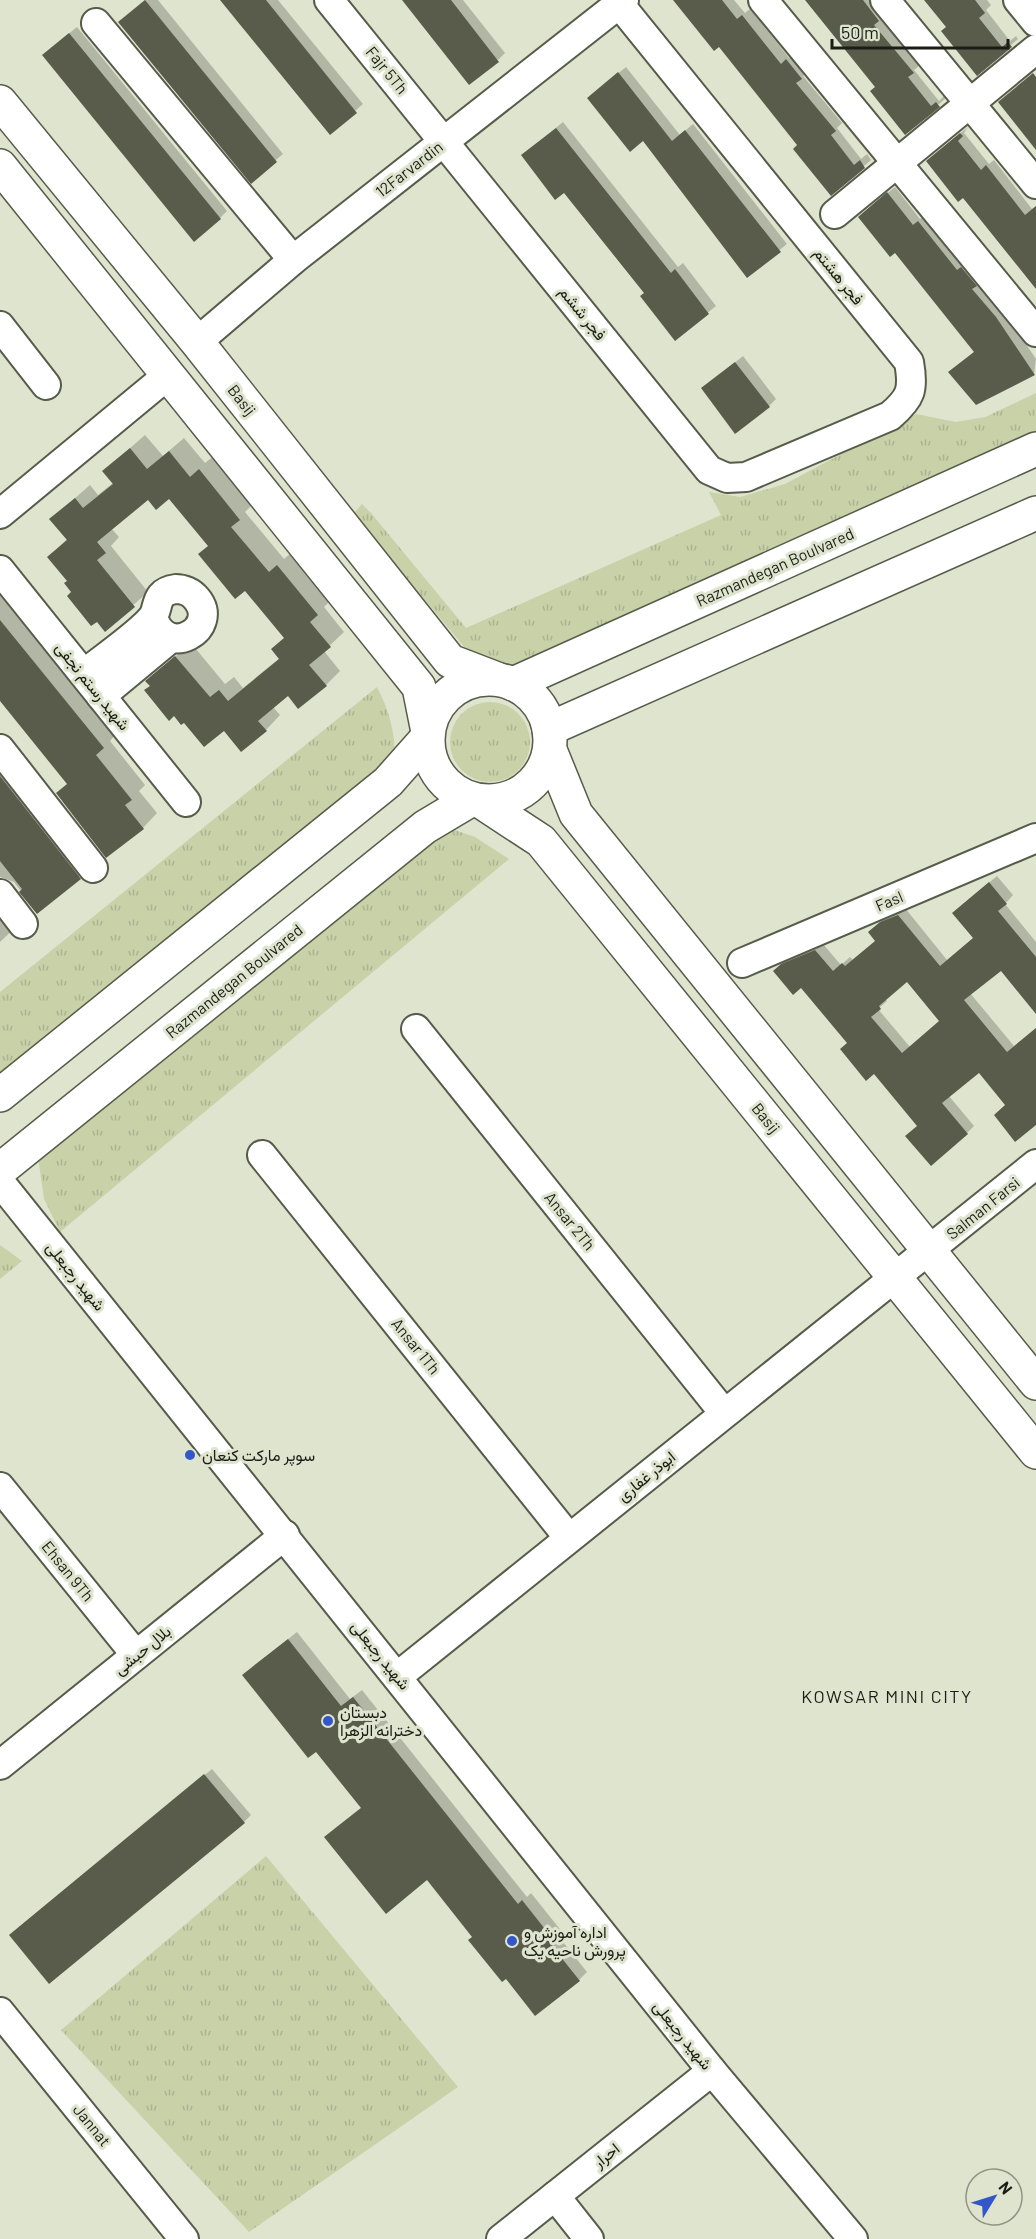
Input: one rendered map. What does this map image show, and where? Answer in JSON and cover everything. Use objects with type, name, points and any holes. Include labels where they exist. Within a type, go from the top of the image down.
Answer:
[{"type":"main road","name":"Basij","points":[[0,102],[197,342],[450,662],[505,682]]},
{"type":"main road","points":[[0,166],[419,687],[430,758],[439,776],[453,790],[476,800],[504,800],[526,789],[542,772],[549,739]]},
{"type":"main road","name":"Razmandegan Boulvared","points":[[505,682],[1036,450]]},
{"type":"main road","points":[[549,739],[1036,513]]},
{"type":"main road","points":[[0,1095],[388,782],[427,735],[435,710],[451,691],[473,681],[505,682],[530,694],[542,710],[549,739],[576,814],[1036,1383]]},
{"type":"main road","name":"Basij","points":[[476,800],[542,841],[1036,1452]]},
{"type":"main road","name":"Razmandegan Boulvared","points":[[0,1170],[425,827],[476,800]]},
{"type":"street","name":"Fajr 5Th","points":[[329,0],[444,141]]},
{"type":"street","points":[[763,0],[1036,332]]},
{"type":"street","points":[[885,0],[1036,184]]},
{"type":"street","points":[[1018,0],[1036,22]]},
{"type":"street","name":"12Farvardin","points":[[197,342],[293,260],[620,1]]},
{"type":"street","name":"فجر هشتم","points":[[620,1],[909,362],[913,383],[906,403],[890,416],[746,477],[727,478]]},
{"type":"street","points":[[96,23],[293,260]]},
{"type":"street","points":[[835,213],[1036,49]]},
{"type":"street","name":"فجر ششم","points":[[444,141],[709,470],[727,478]]},
{"type":"street","points":[[1,330],[46,385]]},
{"type":"street","points":[[0,514],[168,375]]},
{"type":"street","name":"شهید رستم نجفی","points":[[0,570],[186,802]]},
{"type":"street","points":[[84,674],[162,627],[101,696]]},
{"type":"street","points":[[0,749],[93,868]]},
{"type":"street","name":"Fasl","points":[[742,963],[1036,838]]},
{"type":"street","points":[[0,894],[23,924]]},
{"type":"street","name":"Ansar 2Th","points":[[416,1029],[724,1413]]},
{"type":"street","name":"Ansar 1Th","points":[[262,1155],[569,1538]]},
{"type":"street","name":"Salman Farsi","points":[[896,1278],[1036,1164]]},
{"type":"street","name":"شهید رجبعلی","points":[[0,1182],[398,1676],[712,2071],[853,2239]]},
{"type":"street","name":"ابوذر غفاری","points":[[398,1676],[724,1413],[896,1278]]},
{"type":"street","name":"Ehsan 9Th","points":[[0,1487],[136,1655]]},
{"type":"street","name":"بلال حبشی","points":[[0,1765],[285,1535]]},
{"type":"street","name":"Jannat","points":[[0,2012],[184,2239]]},
{"type":"street","name":"احرار","points":[[501,2239],[712,2071]]},
{"type":"street","points":[[555,2196],[589,2239]]},
{"type":"green space","points":[[1036,393],[1036,439],[511,669],[466,649],[353,514],[362,504],[371,513],[466,628],[721,515],[709,492],[740,497],[785,484],[916,414],[956,422],[985,417]]},
{"type":"green space","points":[[377,687],[392,729],[395,751],[394,774],[0,1095],[0,992]]},
{"type":"green space","points":[[490,702],[512,709],[518,714],[529,734],[530,742],[523,764],[518,770],[498,781],[490,782],[468,775],[462,770],[451,750],[450,742],[457,720],[462,714],[482,703]]},
{"type":"green space","points":[[434,823],[475,837],[509,859],[60,1232],[44,1199],[38,1157]]},
{"type":"green space","points":[[0,1245],[22,1261],[0,1279]]},
{"type":"green space","points":[[266,1856],[458,2087],[249,2232],[61,2030]]},
{"type":"building","points":[[145,0],[277,162],[251,184],[118,22]]},
{"type":"building","points":[[220,0],[266,0],[357,113],[330,135]]},
{"type":"building","points":[[402,0],[451,0],[499,62],[469,85]]},
{"type":"building","points":[[673,0],[722,0],[737,19],[742,15],[781,64],[786,59],[802,79],[796,83],[836,131],[831,135],[854,165],[860,160],[865,168],[831,196],[793,149],[797,145],[719,47],[714,51]]},
{"type":"building","points":[[805,0],[863,0],[879,21],[874,25],[914,73],[908,77],[931,106],[936,102],[940,107],[905,135],[870,91],[875,87]]},
{"type":"building","points":[[924,0],[975,0],[985,13],[979,18],[1002,47],[1008,42],[1012,47],[977,76],[941,31],[946,27]]},
{"type":"building","points":[[69,33],[221,219],[194,242],[42,55]]},
{"type":"building","points":[[618,72],[672,141],[685,130],[781,252],[747,278],[643,141],[630,152],[587,98]]},
{"type":"building","points":[[1033,73],[1036,77],[1036,150],[998,102]]},
{"type":"building","points":[[556,128],[671,273],[675,269],[709,314],[675,341],[640,296],[644,293],[564,193],[555,200],[521,155]]},
{"type":"building","points":[[960,133],[963,136],[958,141],[981,170],[986,165],[1025,215],[1036,206],[1036,289],[963,198],[958,202],[926,161]]},
{"type":"building","points":[[887,192],[913,225],[918,221],[957,270],[961,267],[977,286],[972,289],[996,317],[1035,375],[976,405],[948,372],[974,352],[895,253],[890,257],[858,217]]},
{"type":"building","points":[[735,362],[770,407],[735,434],[701,388]]},
{"type":"building","points":[[130,448],[147,469],[169,451],[190,477],[199,469],[240,520],[231,527],[269,572],[277,565],[318,615],[310,622],[331,647],[309,665],[327,686],[298,709],[288,696],[258,721],[267,731],[241,752],[224,731],[204,747],[184,723],[181,725],[174,716],[169,721],[144,690],[150,686],[145,681],[175,656],[210,697],[219,690],[228,701],[279,659],[271,649],[284,638],[245,591],[235,599],[198,554],[208,546],[169,499],[156,510],[148,500],[97,542],[106,553],[97,560],[135,607],[105,632],[97,622],[91,626],[67,596],[71,592],[64,583],[67,581],[47,557],[67,540],[49,519],[75,498],[83,508],[113,484],[102,471]]},
{"type":"building","points":[[0,620],[104,748],[96,755],[132,800],[125,805],[144,829],[106,858],[56,793],[67,784],[0,701]]},
{"type":"building","points":[[0,776],[81,879],[37,914],[19,892],[22,889],[0,861]]},
{"type":"building","points":[[989,882],[1007,904],[998,911],[1036,957],[1036,1014],[1001,971],[964,1000],[1007,1052],[1036,1028],[1036,1125],[1015,1142],[994,1115],[1005,1105],[979,1073],[942,1103],[968,1134],[931,1166],[905,1136],[917,1126],[874,1074],[866,1081],[840,1049],[847,1043],[801,988],[793,995],[773,971],[781,964],[815,950],[833,971],[842,963],[845,966],[875,941],[868,932],[880,922],[898,915],[940,966],[973,938],[952,913]],"holes":[[[907,982],[939,1021],[902,1053],[871,1017],[881,1009],[879,1006]]]},
{"type":"building","points":[[288,1639],[341,1706],[353,1697],[518,1904],[522,1900],[556,1943],[552,1946],[580,1981],[535,2016],[506,1979],[502,1982],[468,1940],[472,1937],[427,1880],[386,1914],[324,1837],[361,1808],[316,1752],[308,1758],[242,1675]]},
{"type":"building","points":[[204,1774],[245,1823],[49,1984],[9,1935]]},
{"type":"place","name":"سوپر مارکت کنعان","points":[[190,1455]]},
{"type":"place","name":"دبستان دخترانه الزهرا","points":[[328,1721]]},
{"type":"place","name":"اداره آموزش و پرورش ناحیه یک","points":[[512,1941]]},
{"type":"district","name":"KOWSAR MINI CITY","points":[[887,1697]]}]
